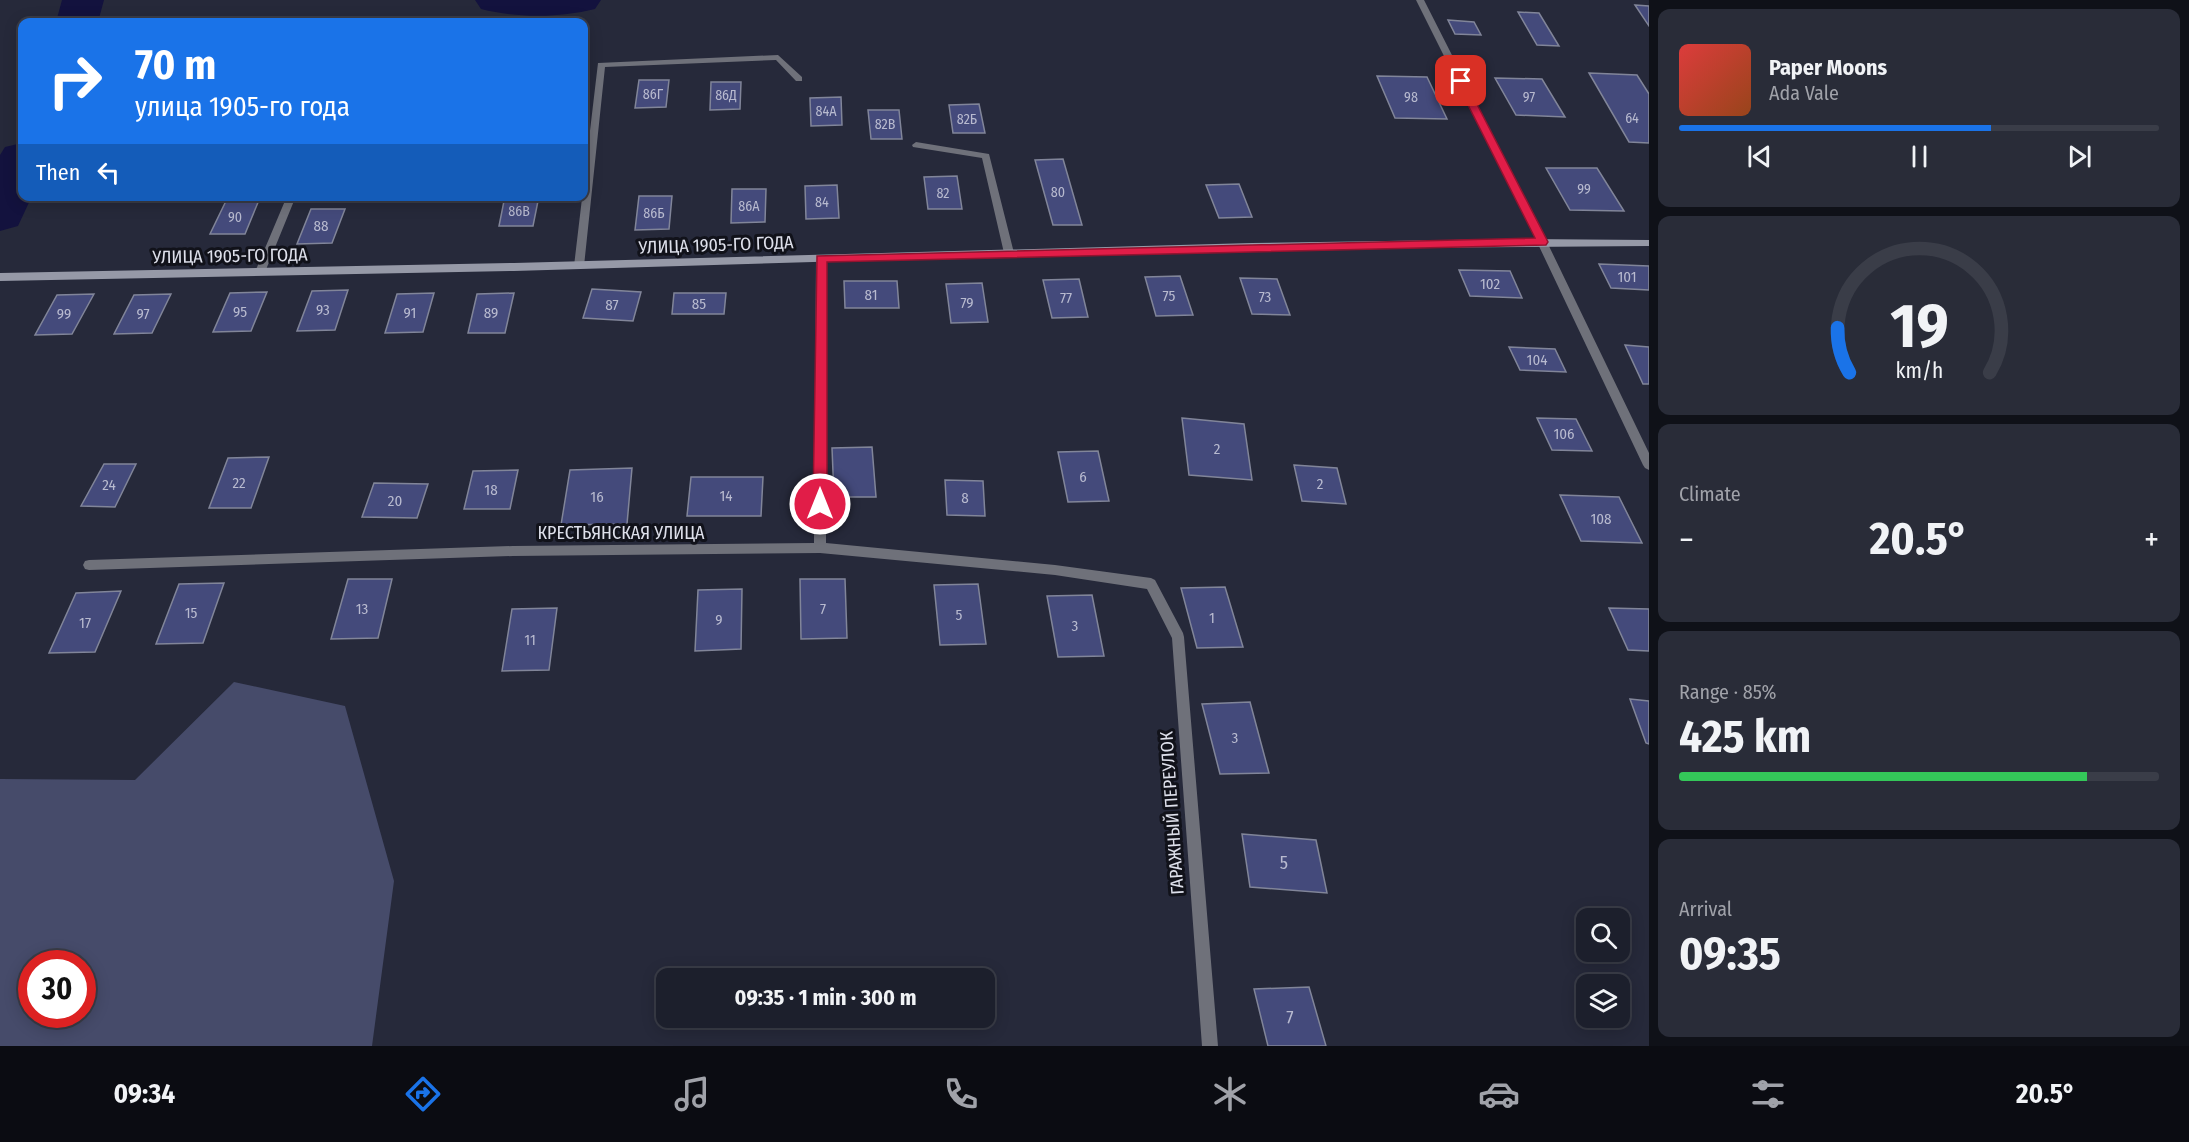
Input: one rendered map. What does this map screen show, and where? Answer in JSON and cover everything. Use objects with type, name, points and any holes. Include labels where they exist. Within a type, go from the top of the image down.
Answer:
[{"type":"street","points":[[1420,0],[1542,242],[1649,465]]},
{"type":"street","points":[[588,184],[601,65],[778,57],[799,79]]},
{"type":"street","points":[[916,145],[986,156],[1009,253]]},
{"type":"street","points":[[260,272],[290,201]]},
{"type":"street","points":[[579,266],[586,201]]},
{"type":"street","name":"УЛИЦА 1905-ГО ГОДА","points":[[0,277],[579,266],[1009,253],[1542,242],[1649,243]]},
{"type":"street","points":[[820,548],[821,258]]},
{"type":"street","name":"КРЕСТЬЯНСКАЯ УЛИЦА","points":[[89,565],[513,551],[820,548],[1055,570],[1151,584]]},
{"type":"street","name":"ГАРАЖНЫЙ ПЕРЕУЛОК","points":[[1151,584],[1178,637],[1210,1046]]},
{"type":"shaded area","points":[[234,682],[345,706],[394,881],[372,1046],[0,1046],[0,779],[135,780]]},
{"type":"building","points":[[1635,5],[1649,6],[1649,26]]},
{"type":"building","points":[[1518,12],[1539,13],[1559,46],[1537,45]]},
{"type":"building","points":[[1448,20],[1474,22],[1481,35],[1455,34]]},
{"type":"building","points":[[1589,73],[1637,75],[1649,94],[1649,143],[1629,142]]},
{"type":"building","points":[[1377,76],[1427,77],[1447,119],[1395,118]]},
{"type":"building","points":[[1495,78],[1542,79],[1565,117],[1516,115]]},
{"type":"building","points":[[639,80],[669,80],[666,107],[635,108]]},
{"type":"building","points":[[711,82],[741,82],[740,109],[710,110]]},
{"type":"building","points":[[841,97],[842,125],[811,126],[810,98]]},
{"type":"building","points":[[979,104],[985,133],[953,133],[949,105]]},
{"type":"building","points":[[868,110],[899,110],[902,139],[871,139]]},
{"type":"building","points":[[1063,159],[1082,225],[1053,225],[1035,160]]},
{"type":"building","points":[[1546,168],[1597,168],[1624,211],[1570,210]]},
{"type":"building","points":[[957,176],[962,209],[928,209],[924,177]]},
{"type":"building","points":[[1239,184],[1252,217],[1219,218],[1206,185]]},
{"type":"building","points":[[837,185],[839,218],[806,219],[805,186]]},
{"type":"building","points":[[732,189],[766,189],[765,222],[731,223]]},
{"type":"building","points":[[639,196],[672,196],[669,229],[635,230]]},
{"type":"building","points":[[226,201],[259,201],[245,234],[210,234]]},
{"type":"building","points":[[504,201],[538,201],[533,226],[499,226]]},
{"type":"building","points":[[311,209],[345,209],[332,243],[297,244]]},
{"type":"building","points":[[1599,264],[1649,266],[1649,290],[1611,288]]},
{"type":"building","points":[[1459,270],[1510,271],[1522,298],[1470,296]]},
{"type":"building","points":[[1180,276],[1193,315],[1156,316],[1145,277]]},
{"type":"building","points":[[1240,278],[1277,279],[1290,315],[1252,314]]},
{"type":"building","points":[[1079,279],[1088,317],[1052,318],[1043,280]]},
{"type":"building","points":[[844,281],[897,281],[899,308],[845,308]]},
{"type":"building","points":[[982,283],[988,322],[951,323],[946,284]]},
{"type":"building","points":[[592,289],[641,292],[633,321],[583,318]]},
{"type":"building","points":[[348,290],[335,330],[297,331],[312,291]]},
{"type":"building","points":[[267,292],[251,331],[213,332],[230,293]]},
{"type":"building","points":[[434,293],[423,332],[385,333],[397,294]]},
{"type":"building","points":[[514,293],[505,333],[468,333],[477,294]]},
{"type":"building","points":[[674,293],[726,293],[724,314],[672,314]]},
{"type":"building","points":[[94,294],[72,334],[35,335],[57,295]]},
{"type":"building","points":[[171,294],[152,333],[114,334],[134,295]]},
{"type":"building","points":[[1625,345],[1649,347],[1649,384],[1643,384]]},
{"type":"building","points":[[1509,347],[1555,349],[1566,372],[1520,370]]},
{"type":"building","points":[[1182,418],[1244,424],[1252,480],[1189,475]]},
{"type":"building","points":[[1537,418],[1576,419],[1592,451],[1552,450]]},
{"type":"building","points":[[872,447],[876,497],[834,497],[832,448]]},
{"type":"building","points":[[1098,451],[1109,501],[1068,502],[1058,452]]},
{"type":"building","points":[[269,457],[251,508],[209,508],[228,458]]},
{"type":"building","points":[[104,464],[136,464],[115,507],[81,506]]},
{"type":"building","points":[[1294,465],[1337,468],[1346,504],[1302,501]]},
{"type":"building","points":[[632,468],[627,524],[561,525],[570,470]]},
{"type":"building","points":[[518,470],[510,509],[464,509],[473,471]]},
{"type":"building","points":[[691,477],[763,477],[761,516],[687,516]]},
{"type":"building","points":[[945,480],[983,481],[985,516],[947,515]]},
{"type":"building","points":[[374,483],[428,484],[417,518],[362,517]]},
{"type":"building","points":[[1560,495],[1619,497],[1642,543],[1581,541]]},
{"type":"building","points":[[348,579],[392,579],[378,638],[331,639]]},
{"type":"building","points":[[800,579],[845,579],[847,638],[801,639]]},
{"type":"building","points":[[224,583],[203,643],[156,644],[179,584]]},
{"type":"building","points":[[978,584],[986,644],[940,645],[934,585]]},
{"type":"building","points":[[1225,587],[1243,647],[1197,648],[1181,588]]},
{"type":"building","points":[[742,589],[741,649],[695,651],[698,590]]},
{"type":"building","points":[[121,591],[95,652],[49,653],[76,593]]},
{"type":"building","points":[[1092,595],[1104,656],[1058,657],[1047,596]]},
{"type":"building","points":[[557,608],[549,670],[502,671],[512,609]]},
{"type":"building","points":[[1609,608],[1649,609],[1649,651],[1628,650]]},
{"type":"building","points":[[1630,699],[1649,701],[1649,744],[1646,743]]},
{"type":"building","points":[[1250,702],[1269,773],[1220,774],[1202,704]]},
{"type":"building","points":[[1242,834],[1316,840],[1327,893],[1250,887]]},
{"type":"building","points":[[1309,987],[1326,1046],[1268,1046],[1254,989]]},
{"type":"waterway","points":[[78,18],[83,0]]},
{"type":"waterway","points":[[496,0],[529,3],[580,0]]},
{"type":"waterway","points":[[0,214],[18,168]]},
{"type":"route","points":[[820,504],[821,258],[1542,242],[1461,81]]}]
